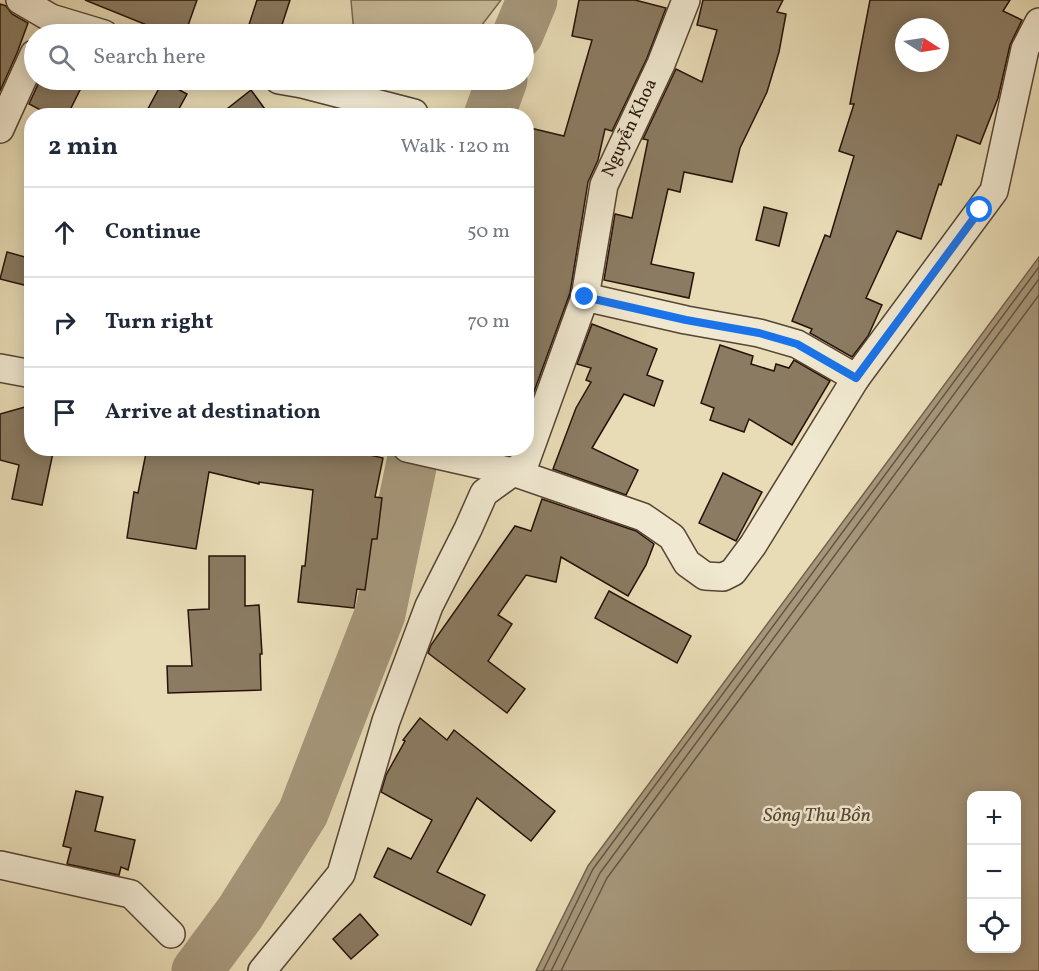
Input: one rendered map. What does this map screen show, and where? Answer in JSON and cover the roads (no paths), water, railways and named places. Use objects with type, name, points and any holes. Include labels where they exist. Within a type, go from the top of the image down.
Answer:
[{"type":"street","points":[[20,0],[52,18],[72,24]]},
{"type":"street","name":"Nguyễn Khoa","points":[[534,442],[585,297],[604,184],[661,64],[686,0]]},
{"type":"street","points":[[445,456],[513,472],[643,517],[672,537],[687,563],[705,576],[723,577],[733,572],[753,545],[856,378],[994,191],[1025,49],[1039,22]]},
{"type":"street","points":[[0,129],[24,76]]},
{"type":"street","points":[[320,90],[394,108]]},
{"type":"street","points":[[585,297],[686,320],[759,333],[797,344],[856,378]]},
{"type":"street","points":[[0,368],[24,372]]},
{"type":"street","name":"Nguyễn Khoa","points":[[262,971],[341,874],[386,721],[429,606],[484,493],[525,463],[528,456]]},
{"type":"street","points":[[0,865],[131,894],[171,934]]},
{"type":"water","name":"Sông Thu Bồn","points":[[1039,257],[1039,971],[536,971],[588,866]]},
{"type":"waterway","points":[[522,24],[532,0]]},
{"type":"waterway","points":[[492,108],[498,90]]},
{"type":"waterway","points":[[197,971],[240,913],[303,813],[380,614],[413,456]]}]
